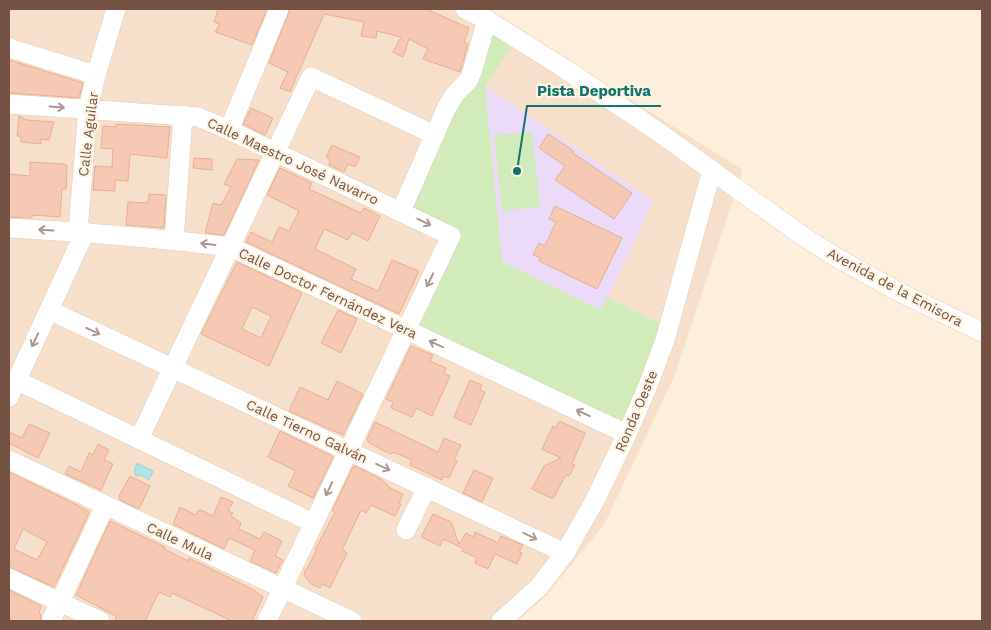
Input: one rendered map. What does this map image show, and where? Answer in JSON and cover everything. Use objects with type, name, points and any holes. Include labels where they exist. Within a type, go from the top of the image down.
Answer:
[{"type":"street","name":"Calle Aguilar","points":[[13,388],[82,232],[88,109],[116,9]]},
{"type":"street","points":[[229,130],[279,9]]},
{"type":"street","name":"Avenida de la Emisora","points":[[465,9],[487,20],[570,73],[712,170],[801,235],[839,259],[901,293],[982,332]]},
{"type":"street","points":[[402,211],[455,94],[468,81],[487,20]]},
{"type":"street","points":[[9,48],[96,75]]},
{"type":"street","points":[[139,439],[311,77],[435,135]]},
{"type":"street","name":"Calle Maestro José Navarro","points":[[9,104],[198,117],[402,211],[451,236],[405,330]]},
{"type":"street","points":[[174,240],[183,115]]},
{"type":"street","name":"Ronda Oeste","points":[[501,621],[539,587],[566,552],[594,502],[627,434],[665,340],[712,170]]},
{"type":"street","name":"Calle Doctor Fernández Vera","points":[[9,228],[82,232],[231,247],[627,434]]},
{"type":"street","name":"Calle Tierno Galván","points":[[49,310],[566,552]]},
{"type":"street","points":[[267,621],[405,330]]},
{"type":"street","points":[[13,388],[139,439],[313,523]]},
{"type":"street","name":"Calle Mula","points":[[9,460],[352,621]]},
{"type":"street","points":[[406,530],[427,487]]},
{"type":"street","points":[[51,621],[105,506]]},
{"type":"street","points":[[9,578],[100,621]]},
{"type":"shaded area","points":[[9,9],[486,9],[743,170],[674,377],[604,525],[546,596],[517,621],[9,621]]},
{"type":"shaded area","points":[[485,86],[653,201],[602,310],[502,262]]},
{"type":"green space","points":[[487,20],[517,39],[485,86],[502,262],[601,310],[607,297],[669,328],[627,434],[405,330],[451,236],[401,211]]},
{"type":"green space","points":[[532,132],[540,207],[502,211],[494,135]]},
{"type":"water","points":[[137,463],[153,471],[149,480],[140,475],[136,476],[134,472]]},
{"type":"building","points":[[218,9],[267,9],[252,45],[215,32],[220,24],[214,22]]},
{"type":"building","points":[[290,9],[426,9],[469,28],[464,42],[468,44],[460,72],[423,59],[428,49],[409,39],[403,57],[393,52],[401,37],[377,31],[376,38],[361,36],[364,22],[324,14],[290,92],[280,88],[288,72],[269,63]]},
{"type":"building","points":[[9,60],[83,83],[79,98],[9,93]]},
{"type":"building","points":[[251,108],[273,118],[265,135],[243,124]]},
{"type":"building","points":[[19,116],[27,120],[54,122],[49,140],[41,139],[41,144],[21,142],[21,136],[17,136]]},
{"type":"building","points":[[116,124],[170,127],[167,158],[130,154],[128,181],[115,180],[115,191],[93,190],[95,166],[112,167],[113,149],[101,148],[103,126],[116,127]]},
{"type":"building","points":[[548,134],[632,193],[614,219],[555,180],[565,166],[539,148]]},
{"type":"building","points":[[332,145],[360,157],[355,167],[348,164],[344,172],[329,165],[330,159],[326,157]]},
{"type":"building","points":[[194,158],[212,159],[212,170],[193,168]]},
{"type":"building","points":[[237,159],[259,160],[224,235],[205,233],[213,203],[221,205],[231,187],[224,184]]},
{"type":"building","points":[[30,162],[63,164],[67,166],[66,189],[62,189],[60,217],[32,215],[32,218],[9,217],[9,174],[30,176]]},
{"type":"building","points":[[280,168],[312,183],[309,189],[361,213],[364,208],[380,216],[368,241],[352,233],[348,240],[324,229],[315,249],[356,269],[351,279],[378,291],[392,260],[419,271],[399,314],[246,242],[251,232],[272,242],[279,227],[289,231],[299,211],[267,195]]},
{"type":"building","points":[[149,194],[166,195],[164,228],[126,225],[128,202],[148,203]]},
{"type":"building","points":[[555,206],[622,238],[597,289],[539,261],[540,258],[533,255],[539,243],[545,246],[556,222],[549,219]]},
{"type":"building","points":[[237,262],[302,293],[269,366],[201,334]],"holes":[[[252,307],[271,316],[261,338],[242,329]]]},
{"type":"building","points":[[338,310],[357,319],[341,353],[321,343]]},
{"type":"building","points":[[411,346],[433,355],[430,361],[446,368],[444,374],[450,376],[432,416],[416,408],[412,417],[391,408],[393,402],[386,399]]},
{"type":"building","points":[[470,380],[482,385],[480,390],[485,392],[471,425],[454,417]]},
{"type":"building","points":[[337,381],[363,394],[343,435],[289,411],[300,387],[328,400]]},
{"type":"building","points":[[559,421],[585,433],[572,464],[575,465],[569,476],[566,475],[553,499],[532,489],[544,466],[561,458],[542,449],[553,426],[556,428]]},
{"type":"building","points":[[375,422],[438,452],[444,438],[461,445],[454,460],[457,461],[449,478],[443,476],[442,480],[410,465],[412,460],[393,452],[392,454],[384,451],[368,442],[367,439]]},
{"type":"building","points":[[29,424],[50,433],[38,458],[9,443],[9,432],[22,438]]},
{"type":"building","points":[[280,431],[333,457],[313,498],[288,486],[296,471],[268,457]]},
{"type":"building","points":[[98,444],[109,450],[104,460],[113,464],[101,490],[65,474],[69,466],[81,472],[89,453],[93,455]]},
{"type":"building","points":[[355,466],[383,480],[390,488],[403,494],[399,503],[401,504],[395,516],[371,505],[366,513],[361,510],[342,550],[347,553],[330,588],[322,584],[320,588],[311,584],[304,575],[305,570],[335,512],[332,511]]},
{"type":"building","points":[[474,470],[493,478],[482,502],[463,493]]},
{"type":"building","points":[[9,472],[88,511],[89,513],[54,587],[9,567]],"holes":[[[23,529],[47,542],[37,560],[14,549]]]},
{"type":"building","points":[[130,476],[150,486],[139,509],[120,500],[119,496]]},
{"type":"building","points":[[221,497],[233,502],[228,511],[233,513],[231,516],[241,523],[239,529],[260,539],[264,532],[282,541],[275,556],[283,560],[276,573],[250,561],[255,550],[229,538],[224,549],[173,524],[180,507],[196,515],[201,510],[213,516]]},
{"type":"building","points":[[433,514],[451,522],[459,544],[466,533],[473,537],[475,532],[498,543],[501,536],[523,545],[519,552],[522,553],[517,564],[495,554],[488,569],[475,563],[477,558],[462,551],[463,548],[443,539],[440,546],[421,537]]},
{"type":"building","points":[[110,521],[165,547],[164,549],[188,561],[189,558],[256,591],[263,597],[252,621],[232,621],[172,593],[170,597],[159,592],[145,621],[115,621],[116,616],[76,595]]},
{"type":"building","points":[[9,590],[41,606],[39,613],[41,615],[40,621],[13,621],[9,619]]},
{"type":"place","name":"Pista Deportiva","points":[[517,171]]}]
